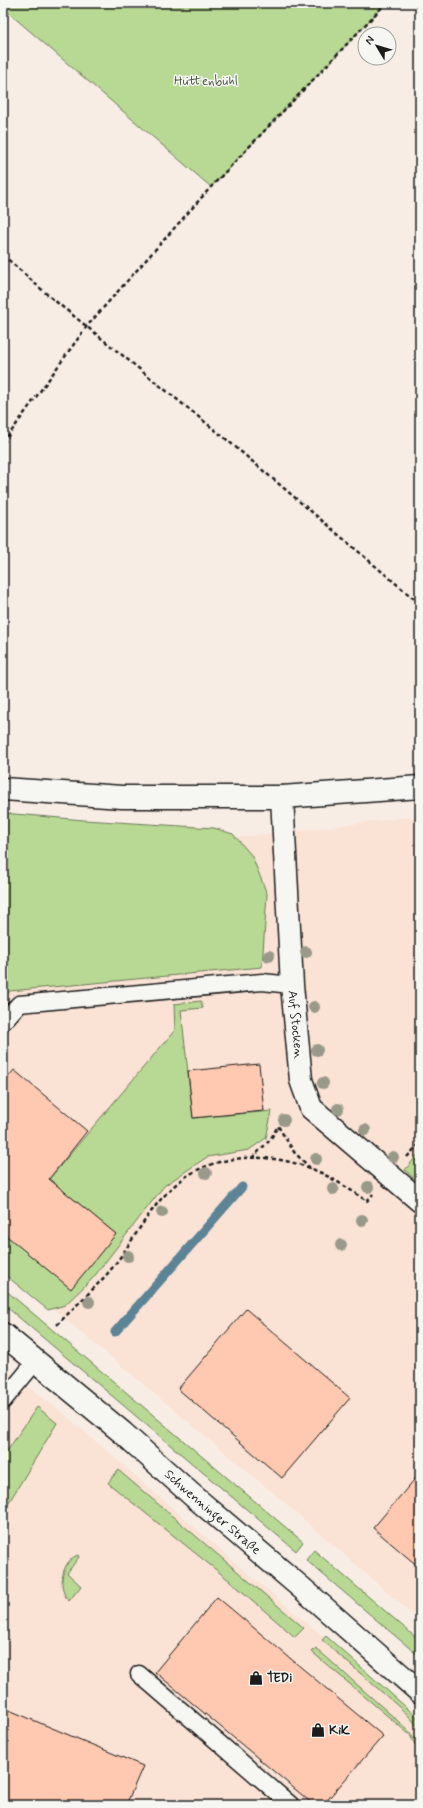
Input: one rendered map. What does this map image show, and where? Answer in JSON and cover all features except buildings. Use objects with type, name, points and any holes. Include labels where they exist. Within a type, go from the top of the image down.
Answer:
[{"type":"street","points":[[3,789],[122,797],[282,797],[420,787]]},
{"type":"street","name":"Auf Stocken","points":[[282,797],[292,985],[301,1080],[312,1108],[420,1201]]},
{"type":"street","name":"Schwenninger Straße","points":[[3,1334],[123,1433],[191,1494],[344,1624],[420,1692]]},
{"type":"lane","points":[[3,1022],[18,1004],[262,982],[292,985]]},
{"type":"lane","points":[[3,1402],[36,1361]]},
{"type":"lane","points":[[139,1674],[291,1805]]},
{"type":"path","points":[[3,443],[87,326],[211,187],[386,3]]},
{"type":"path","points":[[3,255],[49,296],[226,439],[420,604]]},
{"type":"path","points":[[252,1158],[270,1140],[276,1129],[281,1130],[294,1152],[310,1168]]},
{"type":"path","points":[[404,1161],[420,1143]]},
{"type":"path","points":[[57,1325],[108,1273],[156,1206],[174,1186],[195,1170],[223,1160],[252,1158],[280,1161],[310,1168],[340,1183],[367,1201],[369,1198]]},
{"type":"shaded area","points":[[420,816],[420,1621],[284,1502],[3,1267],[3,865]]},
{"type":"shaded area","points":[[3,1367],[63,1413],[238,1565],[420,1718],[420,1805],[3,1805]]},
{"type":"green space","name":"Hüttenbühl","points":[[3,3],[386,3],[364,26],[357,26],[357,33],[211,187],[3,8]]},
{"type":"green space","points":[[3,813],[84,820],[214,828],[233,834],[252,856],[267,894],[262,967],[10,991],[3,999]]},
{"type":"green space","points":[[201,1001],[203,1008],[181,1010],[193,1118],[272,1111],[266,1138],[249,1150],[207,1157],[164,1186],[93,1278],[65,1305],[48,1310],[3,1273],[3,1233],[116,1234],[49,1179],[175,1030],[174,1004]]},
{"type":"green space","points":[[420,1152],[420,1184],[405,1170]]},
{"type":"green space","points":[[3,1288],[303,1542],[296,1551],[3,1304]]},
{"type":"green space","points":[[37,1407],[57,1423],[3,1512],[3,1457]]},
{"type":"green space","points":[[118,1470],[304,1628],[295,1637],[230,1581],[108,1483]]},
{"type":"green space","points":[[314,1550],[420,1641],[420,1657],[306,1560]]},
{"type":"green space","points":[[78,1555],[79,1557],[67,1573],[81,1586],[69,1601],[63,1590],[63,1576],[68,1563],[72,1558]]},
{"type":"green space","points":[[326,1636],[417,1717],[420,1721],[420,1729],[407,1714],[322,1640]]},
{"type":"green space","points":[[316,1648],[408,1730],[420,1746],[420,1754],[410,1735],[312,1652]]},
{"type":"waterway","points":[[115,1332],[242,1187]]},
{"type":"place","name":"TEDi","points":[[256,1678]]},
{"type":"place","name":"KiK","points":[[318,1730]]}]
